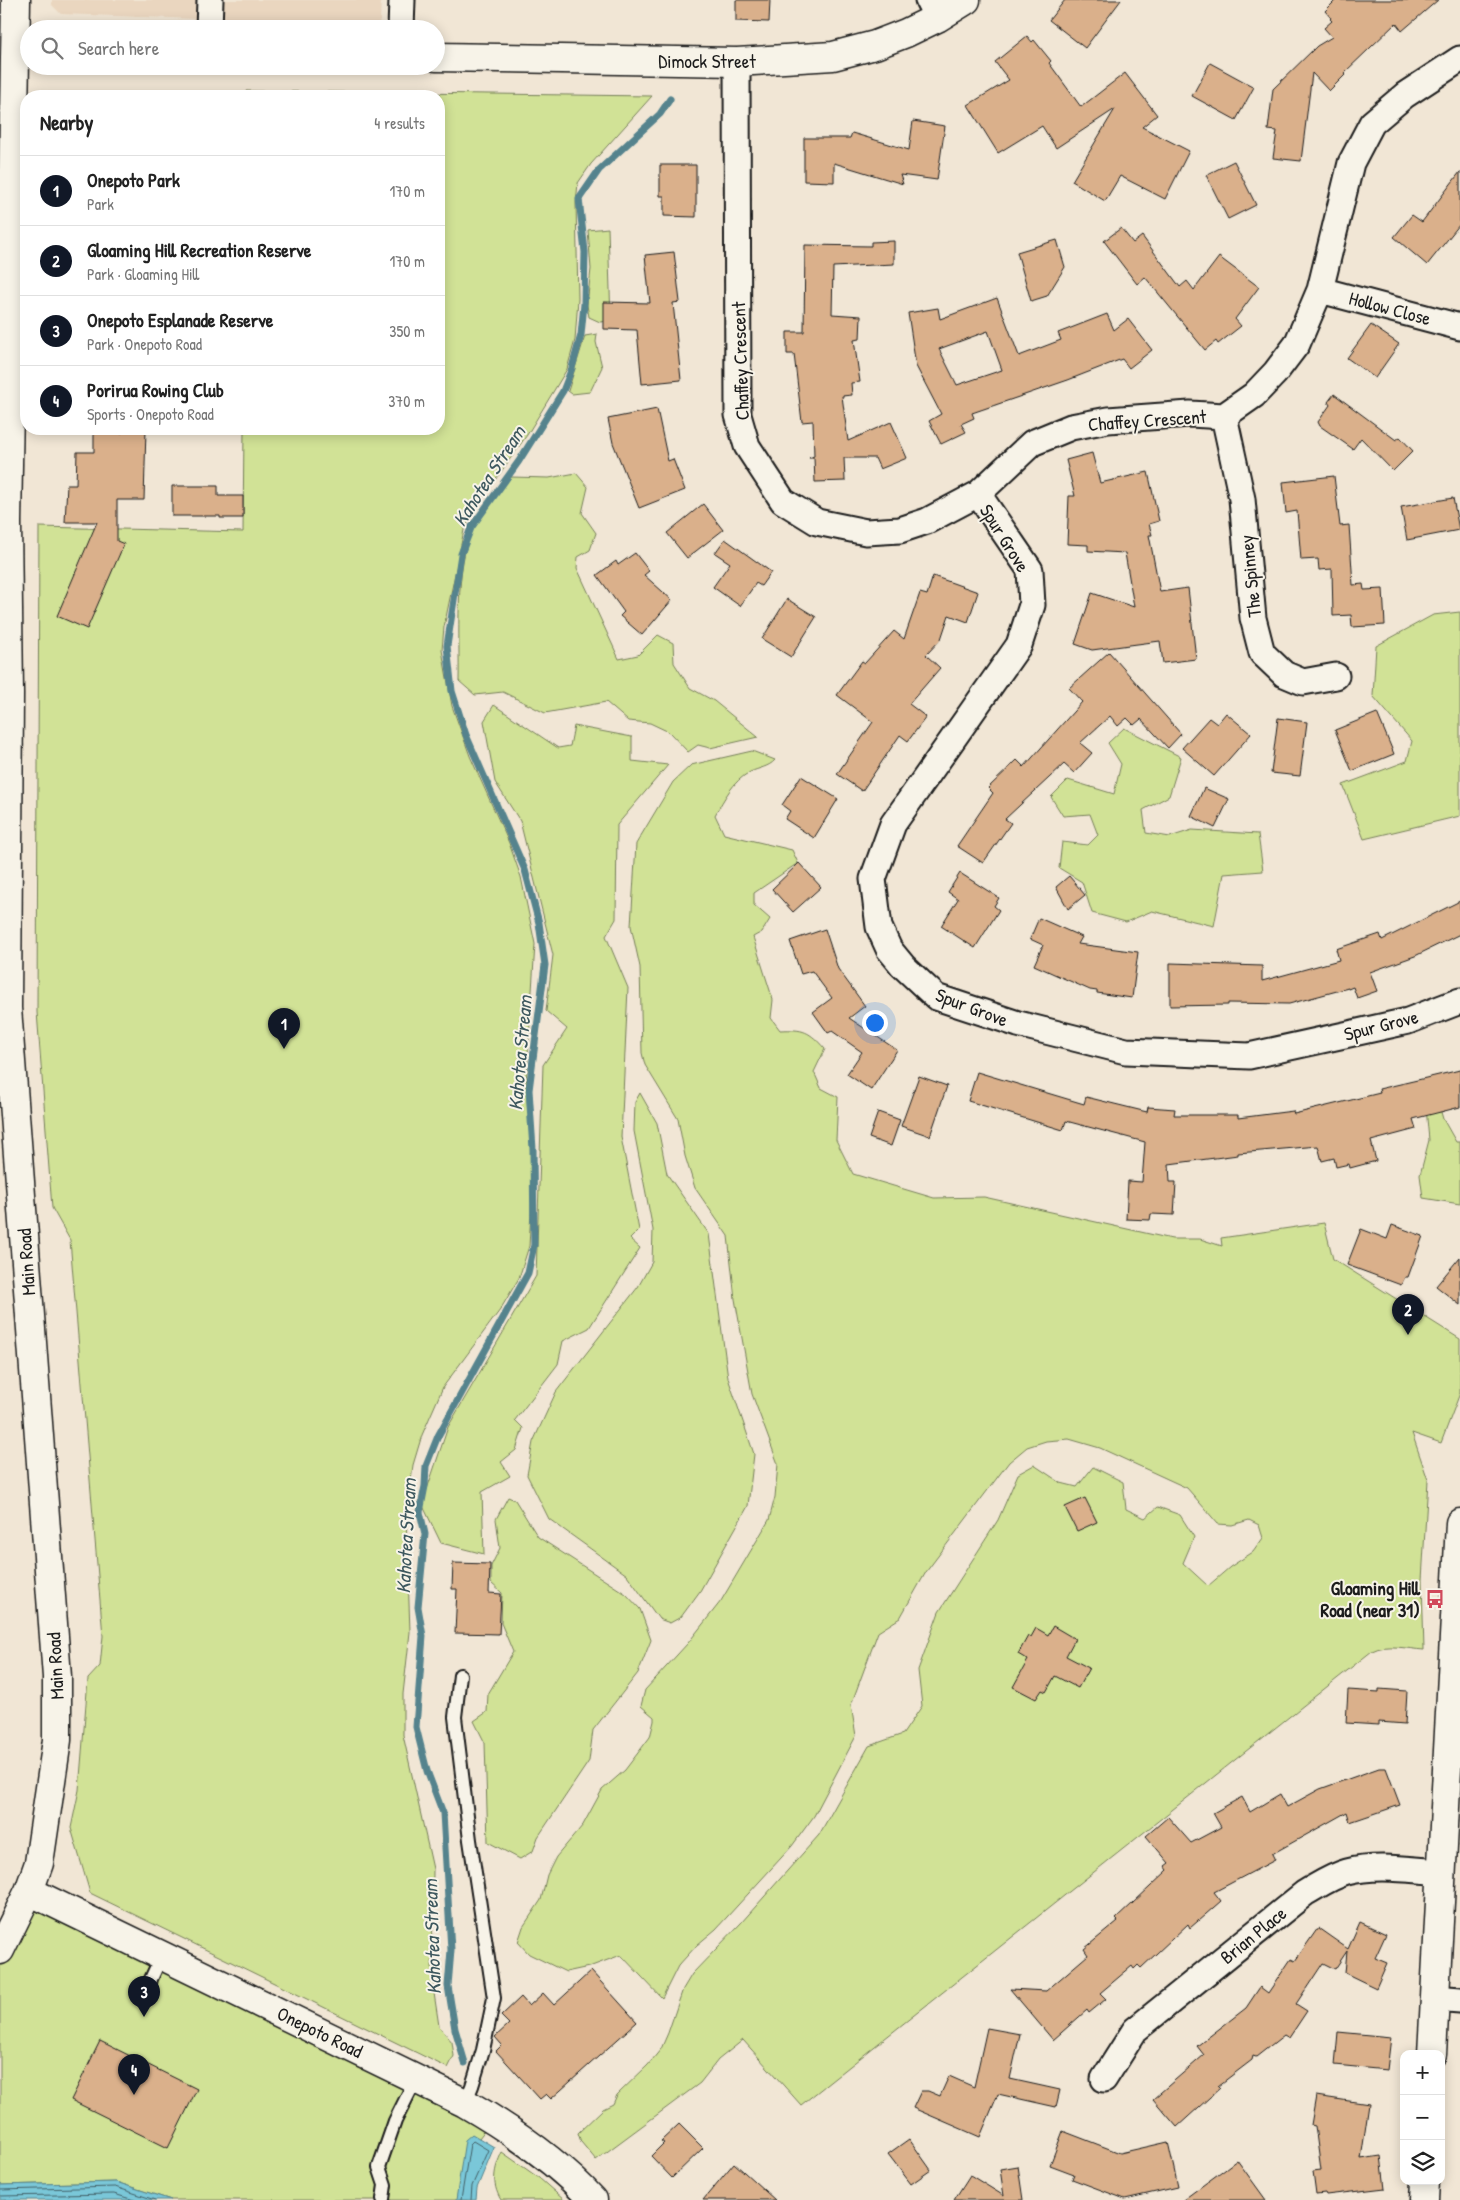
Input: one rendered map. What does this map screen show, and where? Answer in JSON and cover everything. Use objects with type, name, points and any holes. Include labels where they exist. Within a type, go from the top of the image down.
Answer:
[{"type":"main road","name":"Main Road","points":[[16,0],[20,35]]},
{"type":"main road","name":"Dimock Street","points":[[445,58],[737,62],[833,56],[875,46],[932,9],[966,0]]},
{"type":"main road","name":"Main Road","points":[[21,75],[21,90]]},
{"type":"main road","name":"Main Road","points":[[1,1946],[29,1891],[39,1863],[50,1799],[57,1740],[57,1677],[6,1008],[9,694],[4,523],[20,104]]},
{"type":"main road","points":[[1433,2050],[1447,1999],[1441,1872],[1460,1523]]},
{"type":"main road","name":"Onepoto Road","points":[[29,1891],[465,2103],[554,2162],[593,2200]]},
{"type":"main road","points":[[1424,2200],[1425,2185]]},
{"type":"street","points":[[210,0],[210,20]]},
{"type":"street","points":[[401,20],[402,0]]},
{"type":"street","name":"Chaffey Crescent","points":[[737,62],[738,414],[747,446],[762,472],[783,501],[817,522],[866,532],[900,530],[928,521],[978,494],[1032,443],[1071,427],[1118,419],[1190,414],[1224,416],[1254,395],[1275,373],[1297,344],[1320,290],[1351,163],[1372,123],[1405,94],[1460,59]]},
{"type":"street","name":"Hollow Close","points":[[1320,290],[1460,327]]},
{"type":"street","name":"The Spinney","points":[[1224,416],[1242,498],[1253,618],[1262,653],[1284,674],[1303,682],[1336,676]]},
{"type":"street","name":"Spur Grove","points":[[978,494],[1030,570],[1032,605],[1019,646],[893,824],[873,878],[879,927],[890,949],[903,966],[936,997],[1018,1024],[1126,1051],[1250,1056],[1408,1021],[1460,1001]]},
{"type":"street","name":"Brian Place","points":[[1104,2079],[1135,2030],[1305,1893],[1330,1878],[1348,1872],[1371,1869],[1441,1872]]},
{"type":"lane","points":[[460,1675],[455,1717],[470,1840],[494,1998],[483,2050],[465,2103]]},
{"type":"lane","points":[[146,1998],[151,1979],[162,1955]]},
{"type":"lane","points":[[383,2199],[385,2185],[379,2167],[395,2121],[416,2079]]},
{"type":"shaded area","points":[[52,0],[199,0],[199,19],[61,14],[52,5]]},
{"type":"shaded area","points":[[218,0],[381,0],[380,20],[219,20]]},
{"type":"green space","points":[[445,93],[652,96],[591,164],[578,183],[576,203],[578,299],[575,340],[567,369],[527,435],[478,504],[464,530],[444,627],[442,650],[452,706],[470,756],[509,843],[521,877],[535,944],[526,1085],[533,1177],[529,1246],[519,1278],[500,1310],[443,1387],[422,1435],[413,1465],[406,1517],[410,1632],[403,1694],[403,1735],[433,1869],[432,1980],[439,2026],[452,2042],[454,2056],[448,2068],[90,1893],[71,1828],[79,1790],[88,1679],[100,1666],[103,1636],[70,1240],[52,1208],[37,1012],[39,527],[243,532],[244,435],[445,435]]},
{"type":"green space","points":[[608,228],[611,321],[600,322],[589,317],[587,305],[591,269],[588,230]]},
{"type":"green space","points":[[597,334],[596,342],[602,367],[590,392],[572,394],[568,391],[585,336]]},
{"type":"green space","points":[[576,473],[588,487],[582,513],[596,533],[590,550],[578,557],[577,568],[619,659],[638,655],[658,635],[673,643],[674,663],[690,688],[714,701],[758,737],[710,748],[698,745],[688,752],[669,732],[650,723],[628,721],[606,702],[545,713],[503,692],[475,695],[459,681],[460,582],[467,544],[473,529],[511,477],[549,478]]},
{"type":"green space","points":[[1460,612],[1460,816],[1364,839],[1343,785],[1407,761],[1412,741],[1373,696],[1376,646],[1433,615]]},
{"type":"green space","points":[[494,705],[558,748],[570,746],[574,726],[632,737],[632,761],[668,765],[617,825],[616,919],[606,936],[628,988],[621,1137],[639,1230],[630,1239],[640,1248],[589,1328],[563,1341],[558,1364],[515,1420],[523,1428],[516,1450],[501,1462],[510,1476],[482,1492],[484,1554],[441,1543],[422,1504],[448,1427],[536,1276],[543,1065],[567,1029],[546,1011],[553,955],[520,821],[495,782],[484,721]]},
{"type":"green space","points":[[1124,728],[1181,757],[1169,796],[1143,810],[1146,833],[1170,837],[1192,830],[1258,834],[1263,871],[1224,874],[1214,926],[1152,911],[1126,922],[1092,913],[1082,882],[1059,868],[1062,842],[1088,845],[1098,835],[1090,814],[1063,816],[1051,797],[1068,780],[1114,794],[1121,764],[1108,743]]},
{"type":"green space","points":[[752,751],[775,760],[767,766],[750,772],[739,780],[715,815],[724,834],[792,850],[798,863],[754,893],[754,905],[770,919],[762,932],[753,937],[773,1000],[771,1018],[780,1030],[806,1032],[815,1038],[825,1049],[814,1072],[821,1088],[838,1097],[836,1140],[853,1174],[934,1198],[984,1197],[1172,1239],[1200,1239],[1222,1246],[1221,1238],[1324,1223],[1333,1259],[1460,1339],[1460,1393],[1441,1443],[1412,1433],[1428,1480],[1422,1580],[1424,1650],[1384,1647],[1372,1651],[801,2105],[743,2040],[718,2060],[700,2083],[596,2160],[581,2142],[578,2133],[603,2109],[613,2104],[617,2095],[648,2065],[661,2049],[683,1989],[692,1974],[741,1923],[819,1835],[869,1746],[903,1734],[922,1706],[918,1670],[939,1612],[998,1520],[1018,1474],[1034,1465],[1061,1483],[1077,1487],[1093,1467],[1123,1482],[1126,1509],[1145,1518],[1158,1507],[1180,1515],[1194,1537],[1183,1563],[1208,1586],[1230,1567],[1253,1552],[1263,1538],[1259,1525],[1249,1520],[1232,1525],[1218,1524],[1187,1488],[1100,1448],[1069,1439],[1046,1441],[1027,1447],[1009,1462],[926,1572],[900,1618],[878,1632],[851,1705],[856,1736],[814,1816],[792,1846],[716,1929],[697,1945],[678,1966],[662,1998],[621,1955],[589,1967],[566,1972],[529,1954],[518,1942],[523,1927],[541,1900],[547,1875],[556,1857],[583,1825],[602,1790],[625,1770],[650,1737],[654,1717],[641,1706],[645,1690],[688,1643],[721,1601],[769,1520],[775,1497],[778,1464],[752,1394],[735,1299],[728,1236],[695,1188],[685,1156],[678,1119],[645,1065],[642,1053],[640,967],[631,926],[636,844],[673,782],[691,765]]},
{"type":"green space","points":[[640,1093],[657,1123],[667,1174],[709,1234],[728,1378],[754,1454],[748,1506],[700,1591],[681,1617],[670,1623],[659,1619],[627,1575],[549,1519],[527,1475],[533,1442],[556,1392],[638,1287],[652,1262],[653,1230],[634,1131],[635,1102]]},
{"type":"green space","points":[[1436,1095],[1443,1119],[1456,1142],[1460,1142],[1460,1204],[1423,1198],[1420,1175],[1429,1140],[1425,1097]]},
{"type":"green space","points":[[508,1497],[515,1500],[538,1537],[626,1594],[640,1609],[651,1640],[638,1673],[593,1730],[589,1761],[538,1837],[533,1851],[520,1859],[488,1842],[485,1743],[474,1721],[487,1712],[488,1694],[513,1652],[501,1623],[502,1593],[491,1583],[491,1566],[500,1548],[496,1519]]},
{"type":"green space","points":[[29,1891],[493,2120],[479,2138],[468,2200],[171,2200],[116,2182],[0,2185],[0,1950]]},
{"type":"green space","points":[[502,2152],[539,2178],[564,2200],[501,2200],[496,2188],[495,2176]]},
{"type":"water","points":[[472,2134],[494,2147],[477,2188],[476,2200],[456,2200],[465,2140]]},
{"type":"water","points":[[116,2182],[171,2200],[0,2200],[0,2185]]},
{"type":"building","points":[[736,0],[770,0],[769,22],[736,21]]},
{"type":"building","points":[[1065,0],[1121,0],[1085,48],[1049,20]]},
{"type":"building","points":[[1336,0],[1438,0],[1402,31],[1396,23],[1344,73],[1346,74],[1329,91],[1312,73],[1301,161],[1273,158],[1277,131],[1268,130],[1273,89],[1317,46],[1332,37],[1324,28],[1332,21],[1325,11]]},
{"type":"building","points":[[1027,36],[1032,42],[1034,40],[1051,61],[1049,63],[1081,107],[1125,73],[1157,115],[1142,127],[1189,151],[1165,199],[1120,176],[1105,201],[1072,181],[1115,109],[1056,148],[1042,126],[998,153],[968,105],[1009,80],[995,62]]},
{"type":"building","points":[[1210,63],[1254,87],[1236,120],[1192,96]]},
{"type":"building","points":[[913,121],[945,126],[937,180],[900,175],[903,184],[834,163],[834,182],[804,181],[804,138],[850,138],[852,133],[909,150]]},
{"type":"building","points":[[1234,161],[1256,205],[1228,219],[1206,175]]},
{"type":"building","points":[[660,165],[696,165],[696,217],[664,216],[664,196],[660,196]]},
{"type":"building","points":[[1460,172],[1460,224],[1427,265],[1394,237],[1412,215],[1422,222]]},
{"type":"building","points":[[1121,228],[1133,243],[1142,236],[1180,287],[1187,281],[1194,290],[1219,257],[1259,287],[1235,319],[1241,326],[1218,344],[1216,341],[1205,350],[1145,277],[1137,284],[1104,241]]},
{"type":"building","points":[[1057,240],[1065,267],[1047,296],[1031,301],[1017,252]]},
{"type":"building","points":[[894,241],[894,264],[833,267],[832,314],[861,316],[860,339],[854,340],[860,382],[851,383],[852,395],[842,396],[848,441],[891,422],[907,458],[880,469],[875,458],[844,458],[845,481],[815,482],[814,458],[809,458],[814,456],[813,421],[802,422],[794,354],[787,354],[787,332],[804,332],[805,245],[871,246],[871,242]]},
{"type":"building","points":[[674,252],[680,302],[673,303],[681,380],[642,384],[637,330],[604,329],[604,302],[650,303],[645,255]]},
{"type":"building","points":[[997,298],[1019,356],[1061,340],[1058,333],[1107,314],[1114,330],[1128,319],[1152,350],[1129,368],[1122,359],[972,413],[974,418],[961,424],[966,432],[941,444],[929,421],[941,414],[916,366],[908,313],[938,308],[940,319]],"holes":[[[988,331],[1002,370],[957,385],[939,349]]]},
{"type":"building","points":[[1371,325],[1399,344],[1375,378],[1347,358]]},
{"type":"building","points":[[1334,394],[1396,440],[1400,437],[1413,451],[1393,471],[1361,438],[1353,449],[1320,426],[1318,422],[1330,405],[1328,402]]},
{"type":"building","points":[[657,409],[668,461],[673,459],[685,490],[639,508],[613,443],[608,419]]},
{"type":"building","points":[[94,435],[146,435],[144,500],[117,500],[117,541],[124,544],[87,629],[57,616],[97,522],[65,522],[67,485],[76,485],[77,452],[94,452]]},
{"type":"building","points":[[1092,453],[1100,483],[1148,472],[1159,521],[1149,524],[1152,535],[1149,535],[1160,592],[1188,588],[1196,659],[1163,663],[1160,641],[1092,650],[1075,644],[1092,593],[1134,607],[1125,553],[1088,551],[1088,545],[1067,544],[1069,496],[1075,496],[1066,460]]},
{"type":"building","points":[[1334,476],[1340,526],[1349,525],[1353,585],[1363,584],[1364,590],[1383,589],[1385,625],[1352,627],[1351,615],[1333,616],[1332,569],[1319,570],[1318,559],[1301,560],[1297,511],[1286,513],[1283,482]]},
{"type":"building","points":[[172,486],[218,486],[218,496],[243,496],[243,518],[172,516]]},
{"type":"building","points":[[1453,498],[1459,530],[1407,540],[1401,507]]},
{"type":"building","points":[[703,504],[723,530],[687,558],[667,533]]},
{"type":"building","points":[[725,539],[771,572],[761,586],[756,583],[740,606],[713,587],[730,563],[715,553]]},
{"type":"building","points":[[635,553],[649,571],[644,575],[672,600],[642,635],[620,616],[624,612],[597,575],[616,561],[618,565]]},
{"type":"building","points":[[933,576],[978,592],[968,622],[949,615],[941,639],[926,655],[940,668],[909,704],[926,717],[908,741],[900,735],[862,791],[837,774],[873,722],[837,695],[862,661],[865,663],[894,631],[904,639],[920,593],[927,595]]},
{"type":"building","points":[[787,599],[816,617],[791,657],[762,639]]},
{"type":"building","points":[[1109,652],[1181,734],[1168,748],[1141,719],[1134,725],[1127,718],[1118,726],[1110,716],[1080,743],[1092,753],[1074,773],[1064,764],[1005,819],[1011,823],[983,863],[957,846],[993,793],[988,788],[1017,760],[1024,767],[1082,702],[1069,688]]},
{"type":"building","points":[[1226,713],[1251,734],[1214,776],[1182,748],[1209,718],[1217,724]]},
{"type":"building","points":[[1377,713],[1394,754],[1352,771],[1335,730]]},
{"type":"building","points":[[1278,718],[1307,722],[1300,776],[1271,773]]},
{"type":"building","points":[[801,776],[838,799],[814,838],[785,819],[790,811],[782,805]]},
{"type":"building","points":[[1204,788],[1229,799],[1215,828],[1191,816]]},
{"type":"building","points":[[799,863],[821,887],[793,912],[772,889]]},
{"type":"building","points":[[960,873],[999,898],[994,906],[999,910],[975,948],[941,926],[958,899],[948,892]]},
{"type":"building","points":[[1069,876],[1085,895],[1068,909],[1056,887]]},
{"type":"building","points":[[1460,901],[1460,934],[1415,956],[1370,972],[1377,991],[1357,998],[1353,987],[1289,1004],[1228,1003],[1228,1005],[1170,1006],[1170,963],[1262,966],[1262,981],[1339,960],[1336,949],[1380,934],[1382,940]]},
{"type":"building","points":[[1039,918],[1082,937],[1078,944],[1138,952],[1132,998],[1097,993],[1097,991],[1090,990],[1034,965],[1043,945],[1030,939]]},
{"type":"building","points":[[825,929],[838,969],[865,1006],[849,1018],[897,1050],[871,1090],[847,1074],[862,1052],[832,1031],[828,1033],[813,1012],[832,998],[812,971],[801,974],[790,941]]},
{"type":"building","points":[[1460,1070],[1460,1107],[1413,1119],[1416,1129],[1371,1141],[1376,1161],[1350,1168],[1349,1164],[1336,1167],[1334,1158],[1322,1161],[1318,1146],[1238,1153],[1238,1155],[1169,1164],[1170,1182],[1176,1182],[1174,1215],[1151,1214],[1150,1220],[1126,1219],[1128,1181],[1142,1182],[1145,1142],[1066,1121],[1063,1130],[968,1101],[977,1072],[1084,1104],[1086,1097],[1147,1112],[1148,1107],[1175,1109],[1174,1115],[1238,1115],[1238,1118],[1293,1111],[1294,1114],[1380,1093],[1379,1089]]},
{"type":"building","points":[[919,1076],[947,1086],[930,1136],[901,1126]]},
{"type":"building","points":[[878,1112],[900,1120],[891,1146],[869,1138]]},
{"type":"building","points":[[1392,1225],[1423,1236],[1408,1277],[1405,1277],[1401,1285],[1347,1265],[1361,1229],[1387,1239]]},
{"type":"building","points":[[1460,1257],[1460,1305],[1436,1286]]},
{"type":"building","points":[[1085,1498],[1097,1522],[1077,1531],[1065,1507]]},
{"type":"building","points":[[453,1563],[490,1564],[489,1593],[501,1594],[499,1634],[455,1633],[457,1589],[452,1589]]},
{"type":"building","points":[[1053,1626],[1075,1639],[1066,1656],[1089,1668],[1078,1688],[1055,1676],[1046,1692],[1042,1690],[1036,1699],[1013,1687],[1028,1660],[1018,1654],[1028,1636],[1031,1637],[1036,1628],[1048,1635]]},
{"type":"building","points":[[1379,1689],[1407,1691],[1405,1724],[1379,1722],[1379,1725],[1346,1723],[1348,1690],[1379,1692]]},
{"type":"building","points":[[1379,1768],[1386,1768],[1400,1805],[1350,1822],[1347,1812],[1272,1854],[1275,1860],[1214,1892],[1221,1901],[1190,1928],[1188,1924],[1141,1968],[1138,1965],[1134,1969],[1132,1966],[1100,1993],[1106,1999],[1089,2013],[1087,2010],[1053,2040],[1010,1989],[1046,1991],[1088,1955],[1084,1949],[1118,1921],[1116,1919],[1168,1870],[1165,1866],[1169,1863],[1146,1836],[1168,1817],[1191,1843],[1221,1827],[1213,1813],[1242,1797],[1250,1812],[1280,1794],[1287,1807],[1320,1789]]},
{"type":"building","points":[[1360,1922],[1386,1934],[1375,1958],[1387,1963],[1376,1988],[1345,1973],[1347,1951],[1335,1969],[1323,1963],[1296,2004],[1307,2011],[1289,2038],[1284,2035],[1256,2057],[1253,2056],[1252,2060],[1218,2086],[1220,2088],[1177,2127],[1153,2099],[1204,2055],[1197,2046],[1246,2008],[1260,1987],[1268,1993],[1291,1959],[1295,1961],[1318,1928],[1348,1949]]},
{"type":"building","points":[[591,1971],[637,2022],[551,2099],[546,2094],[540,2099],[496,2051],[502,2045],[495,2037],[509,2024],[501,2016],[521,1997],[529,2006],[543,1993],[554,2005]]},
{"type":"building","points":[[987,2028],[1020,2034],[1010,2079],[1060,2090],[1056,2107],[998,2094],[980,2137],[913,2108],[921,2091],[928,2091],[940,2096],[949,2076],[974,2087]]},
{"type":"building","points":[[1338,2032],[1391,2037],[1387,2070],[1335,2065]]},
{"type":"building","points":[[100,2041],[197,2089],[168,2148],[71,2100]]},
{"type":"building","points":[[1316,2096],[1369,2104],[1361,2159],[1381,2156],[1385,2188],[1326,2195],[1325,2193],[1316,2194],[1313,2171],[1321,2170],[1315,2126],[1311,2125]]},
{"type":"building","points":[[679,2124],[703,2148],[672,2178],[651,2156],[664,2143],[661,2141]]},
{"type":"building","points":[[1063,2131],[1120,2153],[1168,2142],[1178,2187],[1125,2199],[1072,2179],[1074,2174],[1050,2165]]},
{"type":"building","points":[[909,2139],[931,2170],[911,2184],[888,2154]]},
{"type":"building","points":[[1237,2160],[1266,2200],[1183,2200]]},
{"type":"building","points":[[734,2163],[775,2200],[703,2200]]},
{"type":"building","points":[[1018,2166],[1023,2200],[954,2200],[970,2175],[1004,2196],[1000,2169]]},
{"type":"waterway","name":"Kahotea Stream","points":[[465,2063],[455,2029],[448,1986],[451,1950],[443,1813],[427,1771],[416,1727],[423,1636],[418,1607],[425,1534],[420,1512],[425,1486],[426,1466],[438,1436],[528,1273],[534,1245],[533,1149],[529,1090],[545,965],[539,923],[525,870],[466,735],[452,691],[447,646],[461,554],[471,528],[519,461],[563,391],[572,368],[581,335],[584,304],[585,252],[579,199],[599,170],[660,114],[670,99]]},
{"type":"place","name":"Onepoto Park","points":[[284,1049]]},
{"type":"place","name":"Gloaming Hill Recreation Reserve","points":[[1408,1335]]},
{"type":"place","name":"Gloaming Hill Road (near 31)","points":[[1435,1599]]},
{"type":"place","name":"Onepoto Esplanade Reserve","points":[[144,2017]]},
{"type":"place","name":"Porirua Rowing Club","points":[[134,2095]]}]
